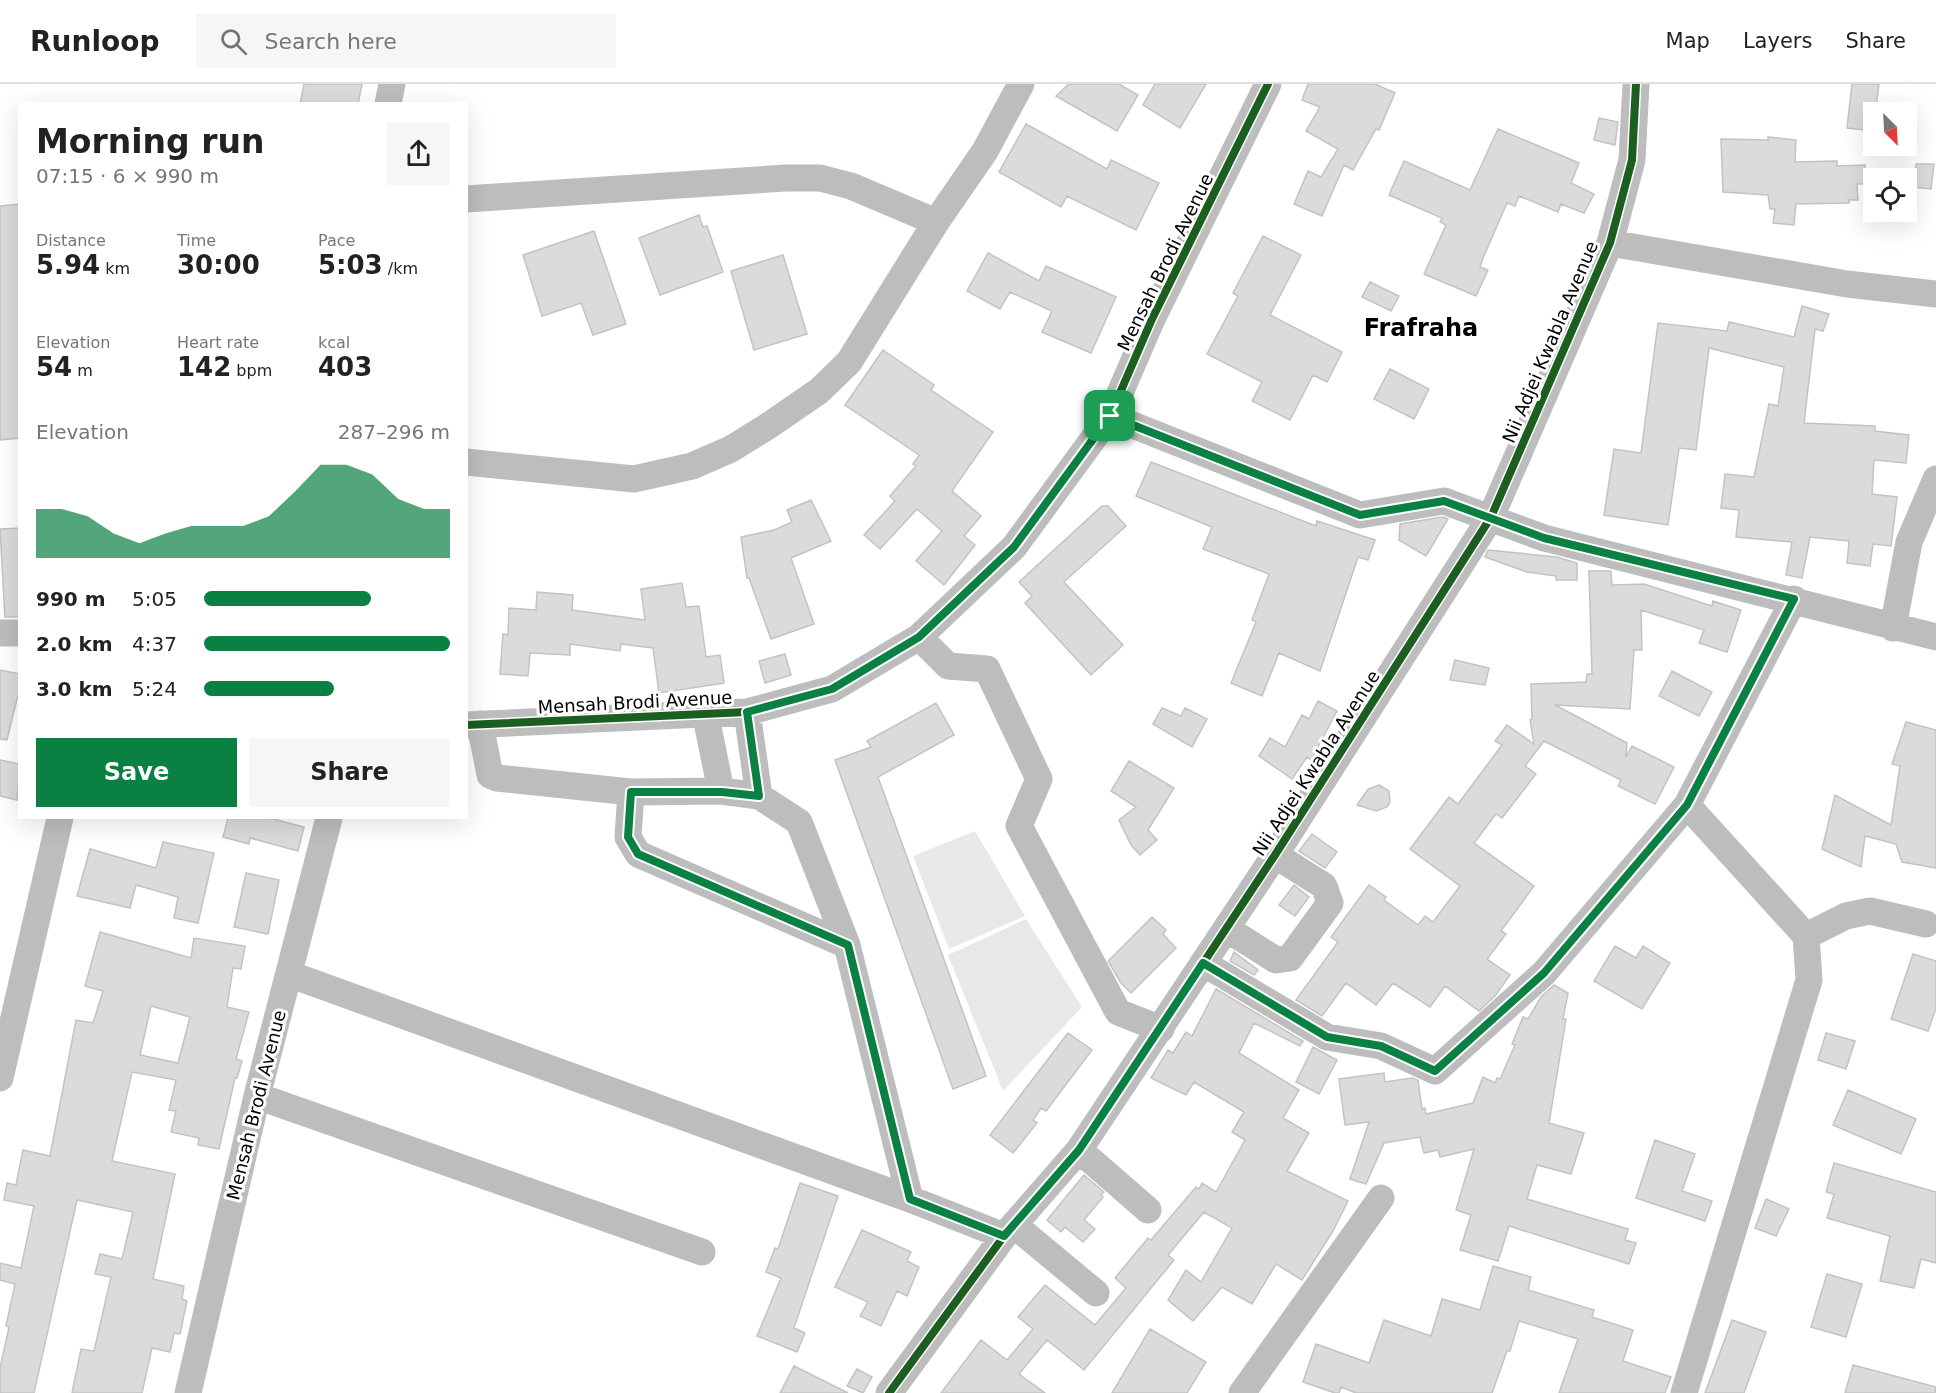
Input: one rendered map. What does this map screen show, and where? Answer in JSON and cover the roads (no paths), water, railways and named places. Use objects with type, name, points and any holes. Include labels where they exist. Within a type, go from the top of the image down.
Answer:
[{"type":"street","points":[[388,102],[392,84]]},
{"type":"street","points":[[468,462],[634,478],[692,466],[731,449],[819,391],[849,362],[936,222],[985,151],[1021,84]]},
{"type":"street","name":"Mensah Brodi Avenue","points":[[473,725],[705,712],[747,712],[832,689],[919,637],[1014,547],[1110,416],[1152,319],[1268,84]]},
{"type":"street","name":"Nii Adjei Kwabla Avenue","points":[[889,1393],[1009,1230],[1079,1150],[1275,855],[1491,517],[1610,243],[1632,160],[1636,84]]},
{"type":"street","points":[[468,199],[786,178],[820,178],[851,186],[936,222]]},
{"type":"street","points":[[1610,243],[1847,284],[1936,294]]},
{"type":"street","points":[[1110,416],[1360,515],[1444,501],[1544,538],[1794,599],[1893,628],[1936,637]]},
{"type":"street","points":[[1893,628],[1909,542],[1936,479]]},
{"type":"street","points":[[1203,963],[1327,1037],[1381,1046],[1435,1071],[1544,973],[1687,805],[1794,599]]},
{"type":"street","points":[[0,633],[18,633]]},
{"type":"street","points":[[919,637],[948,666],[987,669],[1039,779],[1018,826],[1118,1012],[1161,1029]]},
{"type":"street","points":[[705,712],[722,792]]},
{"type":"street","points":[[747,712],[759,796]]},
{"type":"street","points":[[473,725],[490,775],[497,778],[631,792],[722,792],[759,796],[799,822],[848,945],[910,1199]]},
{"type":"street","points":[[631,792],[628,837],[638,854],[848,945]]},
{"type":"street","points":[[1684,1393],[1809,980],[1806,936],[1687,805]]},
{"type":"street","points":[[0,1078],[60,819]]},
{"type":"street","name":"Mensah Brodi Avenue","points":[[188,1393],[257,1096],[329,819]]},
{"type":"street","points":[[1227,928],[1276,960],[1290,958],[1330,903],[1324,886],[1275,855]]},
{"type":"street","points":[[1806,936],[1846,916],[1870,911],[1926,924]]},
{"type":"street","points":[[289,974],[910,1199],[1009,1230],[1096,1293]]},
{"type":"street","points":[[257,1096],[702,1252]]},
{"type":"street","points":[[1079,1150],[1148,1210]]},
{"type":"street","points":[[1242,1393],[1382,1198]]},
{"type":"district","name":"Frafraha","points":[[1421,328]]}]
